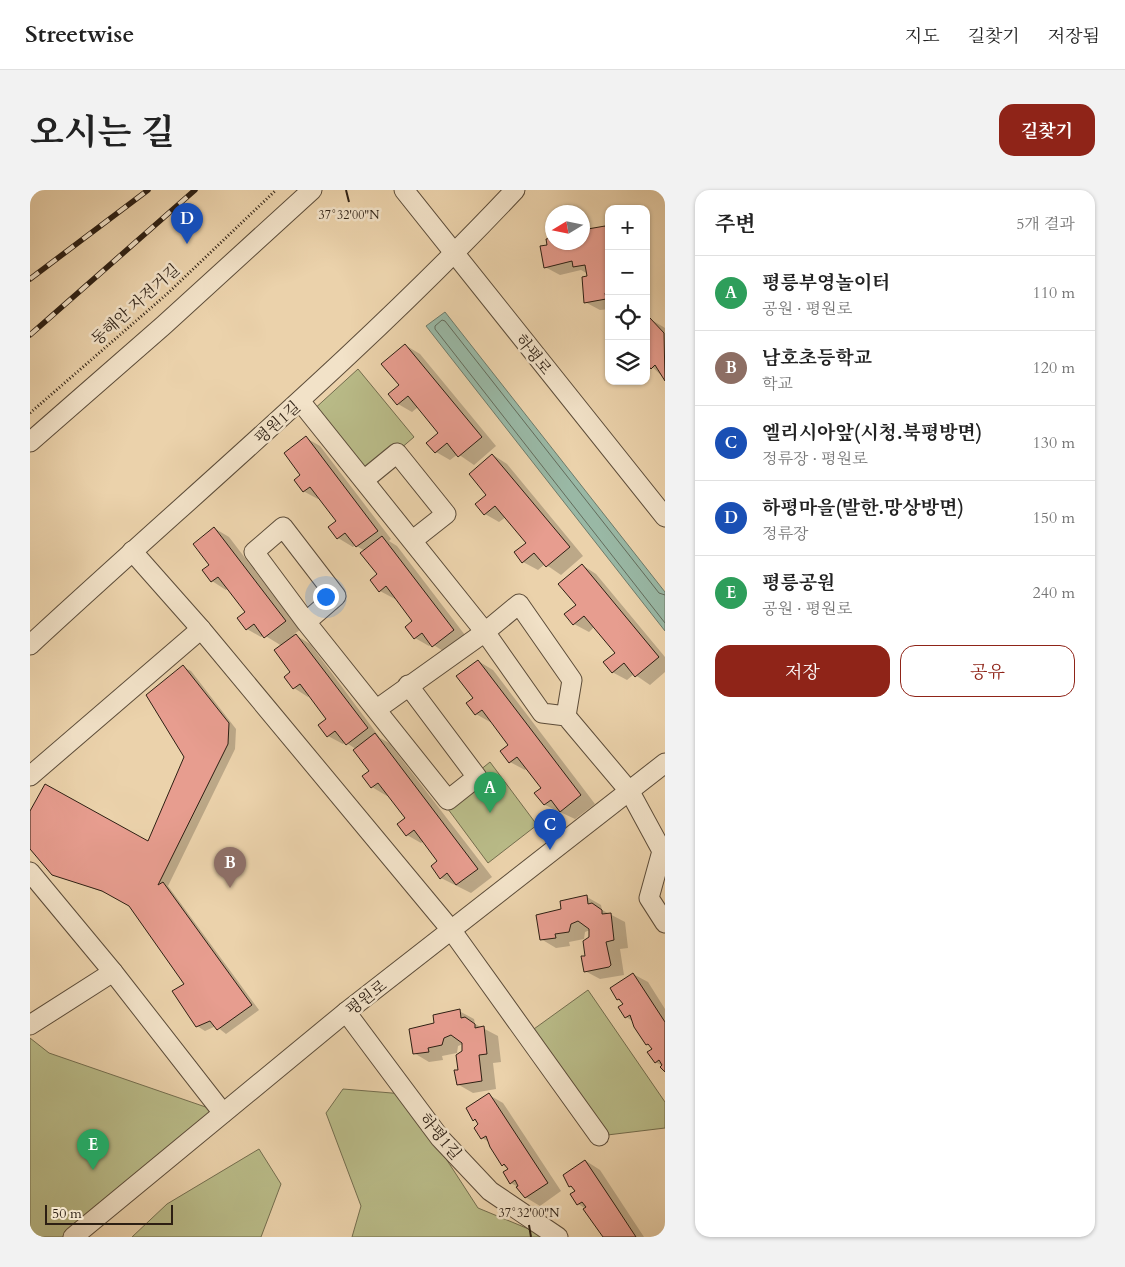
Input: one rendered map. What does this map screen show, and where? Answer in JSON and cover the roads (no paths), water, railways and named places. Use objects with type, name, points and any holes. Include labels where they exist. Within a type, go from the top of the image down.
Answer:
[{"type":"street","points":[[30,442],[164,325],[312,190]]},
{"type":"street","name":"하평로","points":[[404,190],[665,517]]},
{"type":"street","name":"평원1길","points":[[30,645],[132,550],[300,401],[454,254],[515,190]]},
{"type":"street","points":[[300,401],[485,632],[542,713],[566,716],[630,792],[662,850],[648,898],[665,923]]},
{"type":"street","points":[[364,480],[397,453],[446,514],[413,540]]},
{"type":"street","points":[[306,622],[336,596],[283,527],[254,552],[306,622],[448,800],[477,777],[408,685]]},
{"type":"street","points":[[132,550],[201,629],[452,931],[599,1136]]},
{"type":"street","points":[[377,709],[408,685],[485,632],[519,604],[572,680],[566,716]]},
{"type":"street","points":[[30,776],[201,629]]},
{"type":"street","name":"평원로","points":[[73,1237],[346,1012],[665,763]]},
{"type":"street","points":[[30,872],[113,972],[223,1113]]},
{"type":"street","points":[[30,1025],[113,972]]},
{"type":"street","name":"하평1길","points":[[346,1012],[440,1138],[490,1191],[558,1237]]},
{"type":"water","points":[[445,312],[665,592],[665,631],[426,326]]},
{"type":"railway","points":[[30,279],[148,190]]},
{"type":"railway","points":[[30,335],[195,190]]},
{"type":"place","name":"하평마을(발한.망상방면)","points":[[187,244]]},
{"type":"place","name":"평릉부영놀이터","points":[[490,813]]},
{"type":"place","name":"엘리시아앞(시청.북평방면)","points":[[550,850]]},
{"type":"place","name":"남호초등학교","points":[[230,888]]},
{"type":"place","name":"평릉공원","points":[[93,1170]]}]
